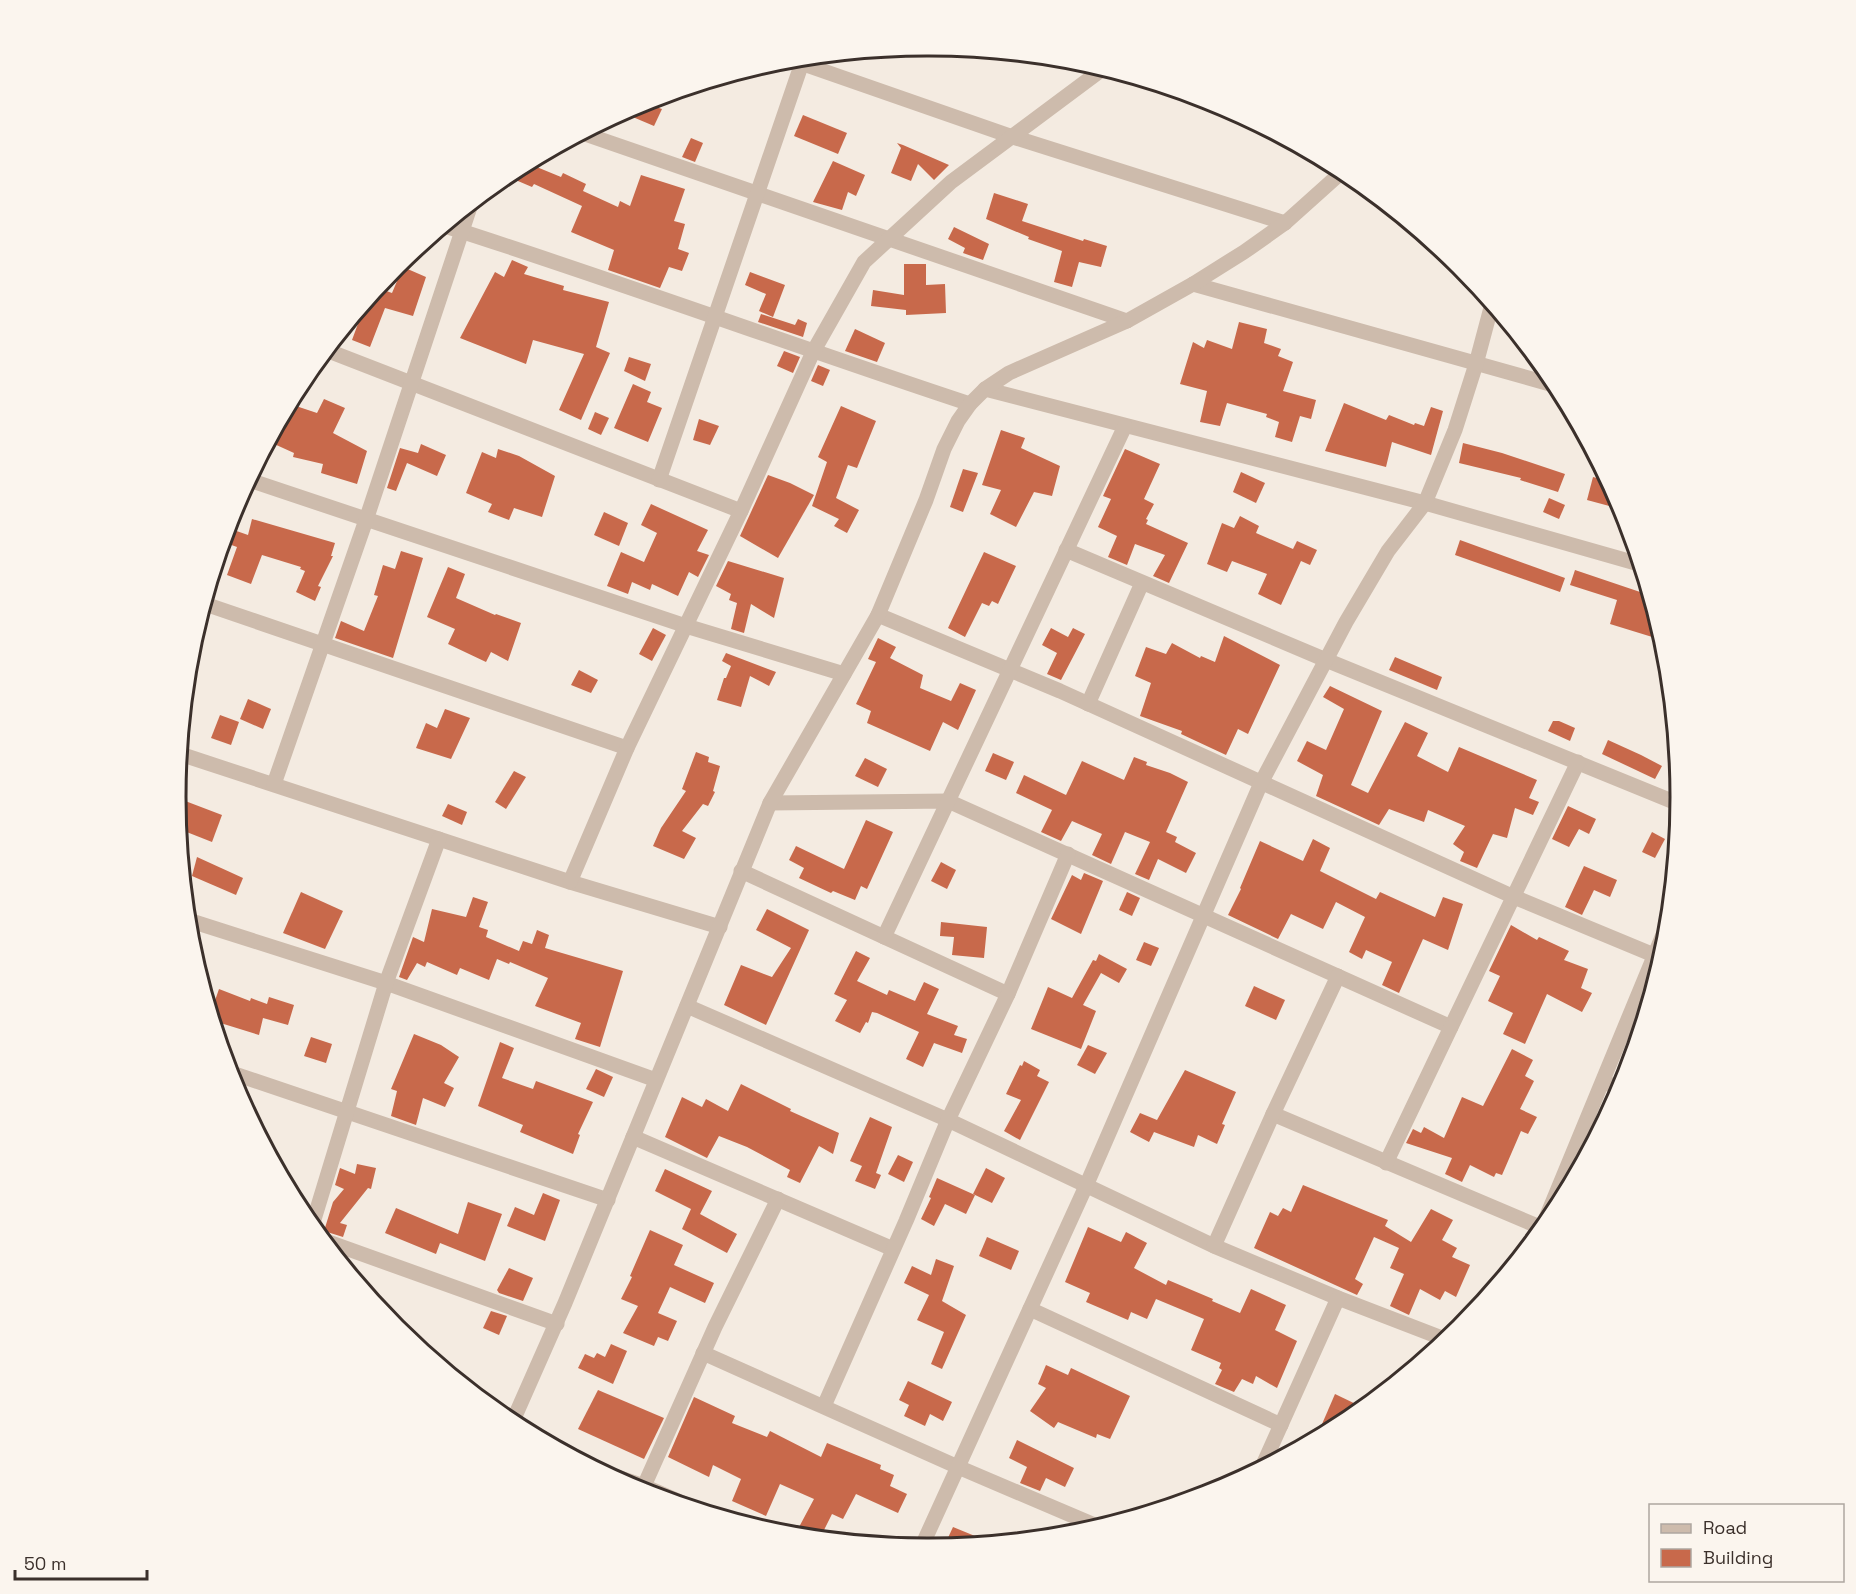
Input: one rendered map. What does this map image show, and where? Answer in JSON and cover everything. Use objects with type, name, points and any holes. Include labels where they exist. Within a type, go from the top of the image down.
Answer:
[{"type":"street","points":[[812,65],[1013,137],[1285,222]]},
{"type":"street","points":[[659,480],[758,195],[796,68]]},
{"type":"street","points":[[570,882],[627,748],[741,511],[813,352],[864,262],[951,182],[1095,75]]},
{"type":"street","points":[[591,137],[1128,321]]},
{"type":"street","points":[[516,1414],[557,1324],[770,803],[878,615],[926,500],[944,449],[958,421],[985,389],[1009,373],[1128,321],[1193,284],[1285,222],[1336,177]]},
{"type":"street","points":[[274,784],[366,520],[467,217]]},
{"type":"street","points":[[453,228],[717,316],[813,352],[970,404]]},
{"type":"street","points":[[1193,284],[1543,382]]},
{"type":"street","points":[[926,1538],[1086,1186],[1261,783],[1346,622],[1388,551],[1425,503],[1455,430],[1489,313]]},
{"type":"street","points":[[334,353],[741,511]]},
{"type":"street","points":[[985,389],[1425,503],[1631,562]]},
{"type":"street","points":[[884,937],[1125,426]]},
{"type":"street","points":[[257,483],[686,626],[844,674]]},
{"type":"street","points":[[1066,550],[1326,660],[1670,800]]},
{"type":"street","points":[[1088,704],[1142,583]]},
{"type":"street","points":[[212,605],[627,748]]},
{"type":"street","points":[[878,615],[1009,669],[1514,897],[1652,955]]},
{"type":"street","points":[[188,756],[570,882],[720,927]]},
{"type":"street","points":[[1386,1163],[1578,762]]},
{"type":"street","points":[[770,803],[948,801],[1451,1027]]},
{"type":"street","points":[[315,1215],[387,983],[439,839]]},
{"type":"street","points":[[824,1406],[948,1120],[1008,994],[1068,854]]},
{"type":"street","points":[[741,871],[1008,994]]},
{"type":"street","points":[[198,923],[387,983],[656,1080]]},
{"type":"street","points":[[1214,1246],[1338,976]]},
{"type":"street","points":[[1563,1180],[1644,990]]},
{"type":"street","points":[[687,1006],[948,1120],[1214,1246],[1436,1336]]},
{"type":"street","points":[[241,1076],[608,1200]]},
{"type":"street","points":[[1604,1082],[1611,1085]]},
{"type":"street","points":[[1273,1114],[1533,1225]]},
{"type":"street","points":[[633,1137],[893,1249]]},
{"type":"street","points":[[646,1483],[704,1353],[778,1199]]},
{"type":"street","points":[[338,1245],[557,1324]]},
{"type":"street","points":[[1267,1456],[1338,1298]]},
{"type":"street","points":[[1030,1309],[1281,1425]]},
{"type":"street","points":[[704,1353],[958,1467],[1085,1521]]},
{"type":"building","points":[[657,107],[662,109],[654,126],[633,117]]},
{"type":"building","points":[[803,115],[847,133],[838,154],[794,136]]},
{"type":"building","points":[[691,138],[703,143],[695,162],[682,157]]},
{"type":"building","points":[[897,143],[949,165],[934,180],[918,164],[911,181],[891,173],[901,148]]},
{"type":"building","points":[[833,161],[865,175],[856,196],[848,192],[842,210],[813,202]]},
{"type":"building","points":[[537,167],[561,177],[563,173],[586,184],[583,191],[618,207],[620,201],[630,206],[641,175],[685,189],[674,221],[685,224],[678,249],[689,253],[682,271],[669,267],[660,288],[608,270],[614,250],[571,232],[582,206],[534,184],[532,187],[516,180]]},
{"type":"building","points":[[994,193],[1028,204],[1022,221],[1083,241],[1084,239],[1107,246],[1101,267],[1079,262],[1072,287],[1054,282],[1062,251],[1028,239],[1029,237],[986,219]]},
{"type":"building","points":[[954,227],[989,244],[983,260],[963,253],[965,248],[948,239]]},
{"type":"building","points":[[512,260],[528,267],[524,274],[564,286],[563,290],[609,302],[596,347],[610,353],[581,420],[559,410],[584,354],[533,340],[526,364],[460,338],[495,272],[504,277]]},
{"type":"building","points":[[904,264],[926,264],[926,285],[945,284],[946,313],[906,315],[906,310],[871,306],[873,290],[904,295]]},
{"type":"building","points":[[408,269],[426,277],[413,316],[385,308],[370,347],[352,340],[358,324],[371,308],[387,291],[392,293],[398,280]]},
{"type":"building","points":[[750,272],[785,285],[773,317],[759,311],[766,294],[745,285]]},
{"type":"building","points":[[761,314],[795,325],[798,319],[807,323],[803,337],[758,322]]},
{"type":"building","points":[[1239,322],[1267,329],[1264,343],[1281,349],[1278,356],[1293,362],[1283,391],[1316,400],[1311,419],[1300,416],[1292,442],[1275,437],[1279,422],[1266,417],[1267,414],[1227,403],[1220,426],[1200,422],[1207,391],[1180,384],[1193,342],[1204,348],[1207,340],[1232,349]]},
{"type":"building","points":[[855,329],[885,343],[877,362],[845,351]]},
{"type":"building","points":[[784,351],[800,357],[793,373],[777,366]]},
{"type":"building","points":[[629,357],[651,364],[645,381],[624,371]]},
{"type":"building","points":[[818,365],[830,370],[823,386],[811,381]]},
{"type":"building","points":[[633,384],[651,392],[647,402],[662,408],[648,442],[614,428]]},
{"type":"building","points":[[324,399],[345,408],[333,433],[367,451],[357,484],[321,473],[323,464],[293,457],[294,453],[276,445],[298,407],[317,413]]},
{"type":"building","points":[[1344,403],[1386,420],[1389,415],[1414,425],[1415,423],[1424,426],[1431,407],[1443,411],[1431,455],[1392,442],[1386,467],[1325,451]]},
{"type":"building","points":[[841,406],[876,421],[857,468],[848,465],[836,498],[859,510],[847,533],[834,526],[839,519],[812,506],[827,462],[818,457]]},
{"type":"building","points":[[595,412],[609,418],[601,435],[588,429]]},
{"type":"building","points":[[699,419],[719,426],[710,445],[693,440]]},
{"type":"building","points":[[1001,430],[1025,438],[1021,448],[1060,466],[1052,496],[1034,492],[1016,527],[990,514],[1001,490],[982,485]]},
{"type":"building","points":[[1463,443],[1565,474],[1558,492],[1520,480],[1521,478],[1459,463]]},
{"type":"building","points":[[421,444],[446,455],[437,476],[407,463],[396,491],[387,488],[400,448],[418,453]]},
{"type":"building","points":[[498,449],[519,456],[555,476],[542,517],[514,508],[509,520],[488,512],[492,504],[466,493],[482,452],[496,458]]},
{"type":"building","points":[[1125,449],[1160,464],[1144,499],[1154,504],[1146,519],[1148,520],[1146,524],[1188,543],[1169,583],[1153,576],[1165,555],[1135,544],[1127,565],[1108,557],[1117,536],[1098,527],[1111,499],[1103,496]]},
{"type":"building","points":[[963,469],[978,473],[963,512],[950,507]]},
{"type":"building","points":[[1241,472],[1265,483],[1256,503],[1233,492]]},
{"type":"building","points":[[768,475],[814,495],[778,558],[740,536]]},
{"type":"building","points":[[1593,477],[1597,478],[1610,506],[1587,500]]},
{"type":"building","points":[[1549,498],[1565,505],[1559,519],[1543,512]]},
{"type":"building","points":[[651,504],[708,530],[697,551],[709,555],[698,577],[689,572],[678,596],[652,584],[650,590],[632,582],[628,594],[607,586],[621,552],[644,562],[657,533],[641,525]]},
{"type":"building","points":[[604,512],[628,523],[619,546],[594,535]]},
{"type":"building","points":[[1240,516],[1259,526],[1256,533],[1293,549],[1297,541],[1317,550],[1310,565],[1301,561],[1281,605],[1258,594],[1267,574],[1232,561],[1227,572],[1207,564],[1222,523],[1234,528]]},
{"type":"building","points":[[252,519],[335,543],[331,556],[333,556],[318,586],[321,587],[315,601],[296,592],[305,571],[300,569],[301,567],[262,555],[251,584],[227,575],[237,547],[231,545],[236,531],[248,535]]},
{"type":"building","points":[[1460,540],[1565,578],[1560,592],[1455,555]]},
{"type":"building","points":[[401,551],[423,558],[393,658],[335,638],[341,621],[364,631],[378,596],[374,595],[383,565],[395,569]]},
{"type":"building","points":[[984,552],[1016,566],[998,604],[992,601],[989,606],[982,603],[965,637],[948,628]]},
{"type":"building","points":[[728,561],[784,578],[774,618],[751,604],[744,633],[731,629],[737,603],[729,600],[731,594],[716,586]]},
{"type":"building","points":[[448,567],[465,574],[456,598],[495,615],[521,623],[508,661],[491,652],[486,662],[448,644],[455,629],[427,617]]},
{"type":"building","points":[[1575,570],[1640,592],[1651,637],[1610,624],[1617,600],[1570,585]]},
{"type":"building","points":[[653,628],[666,635],[652,661],[639,654]]},
{"type":"building","points":[[1051,628],[1068,637],[1073,628],[1085,634],[1061,680],[1047,674],[1057,653],[1042,645]]},
{"type":"building","points":[[1224,636],[1280,665],[1248,734],[1238,729],[1226,755],[1181,734],[1182,731],[1140,716],[1151,683],[1135,676],[1146,647],[1166,654],[1172,643],[1200,658],[1201,656],[1215,662]]},
{"type":"building","points":[[878,638],[896,647],[890,658],[923,675],[920,688],[951,701],[960,683],[976,690],[958,730],[943,722],[930,751],[867,723],[871,711],[856,704],[876,662],[868,659]]},
{"type":"building","points":[[726,653],[776,672],[769,686],[750,676],[741,707],[717,700],[724,678],[731,666],[722,661]]},
{"type":"building","points":[[1395,657],[1442,677],[1437,690],[1389,670]]},
{"type":"building","points":[[579,670],[598,680],[591,693],[571,685]]},
{"type":"building","points":[[1330,686],[1382,711],[1351,785],[1368,793],[1405,722],[1428,733],[1417,756],[1448,772],[1459,747],[1537,780],[1529,798],[1539,802],[1533,815],[1515,808],[1507,838],[1493,834],[1477,868],[1460,861],[1464,852],[1453,844],[1465,826],[1428,810],[1424,822],[1389,809],[1379,825],[1316,796],[1323,775],[1297,761],[1307,741],[1326,750],[1344,709],[1323,697]]},
{"type":"building","points":[[248,699],[271,709],[263,729],[240,719]]},
{"type":"building","points":[[445,709],[470,718],[451,759],[416,748],[426,723],[437,728]]},
{"type":"building","points":[[220,715],[239,722],[231,745],[211,738]]},
{"type":"building","points":[[1553,721],[1559,721],[1575,728],[1570,741],[1548,731]]},
{"type":"building","points":[[1608,740],[1662,766],[1655,779],[1602,754]]},
{"type":"building","points":[[696,752],[709,757],[708,762],[720,766],[713,791],[715,792],[708,806],[703,804],[682,831],[696,838],[684,859],[653,846],[661,828],[686,791],[682,789]]},
{"type":"building","points":[[993,753],[1014,762],[1006,780],[985,771]]},
{"type":"building","points":[[1134,757],[1147,762],[1146,765],[1188,782],[1166,832],[1177,837],[1175,842],[1196,853],[1186,873],[1158,859],[1149,880],[1135,874],[1150,842],[1125,832],[1111,864],[1092,855],[1102,834],[1072,821],[1061,841],[1041,832],[1052,810],[1016,793],[1024,775],[1066,795],[1082,761],[1124,780]]},
{"type":"building","points":[[865,758],[887,769],[878,787],[855,776]]},
{"type":"building","points":[[514,771],[526,777],[506,809],[495,802]]},
{"type":"building","points":[[186,801],[222,815],[212,842],[187,832]]},
{"type":"building","points":[[448,804],[467,812],[462,825],[442,816]]},
{"type":"building","points":[[1568,806],[1596,819],[1589,834],[1579,829],[1569,847],[1552,839]]},
{"type":"building","points":[[866,820],[893,832],[867,889],[861,886],[855,900],[833,891],[831,893],[799,878],[804,868],[789,860],[796,846],[844,869]]},
{"type":"building","points":[[1652,832],[1665,839],[1655,858],[1642,852]]},
{"type":"building","points":[[1313,839],[1330,848],[1320,871],[1376,899],[1380,892],[1435,917],[1443,897],[1463,904],[1448,950],[1423,939],[1399,993],[1382,985],[1392,962],[1366,950],[1362,959],[1349,952],[1365,917],[1336,902],[1323,929],[1291,914],[1278,939],[1228,915],[1260,841],[1303,861]]},
{"type":"building","points":[[197,857],[243,878],[236,895],[192,876]]},
{"type":"building","points":[[941,862],[956,870],[947,889],[931,881]]},
{"type":"building","points":[[1584,866],[1617,880],[1610,897],[1594,890],[1582,915],[1565,907]]},
{"type":"building","points":[[1084,873],[1103,881],[1081,934],[1051,919],[1072,875],[1081,880]]},
{"type":"building","points":[[301,892],[343,911],[325,949],[283,933]]},
{"type":"building","points":[[1127,892],[1140,898],[1132,916],[1119,910]]},
{"type":"building","points":[[473,897],[488,902],[479,927],[488,930],[486,937],[519,951],[523,941],[532,944],[537,930],[549,935],[545,948],[623,971],[600,1047],[575,1039],[581,1023],[535,1006],[548,978],[510,962],[509,964],[497,959],[489,980],[460,968],[457,975],[427,962],[425,967],[417,963],[407,980],[399,977],[413,937],[424,942],[432,909],[466,917]]},
{"type":"building","points":[[767,909],[809,930],[766,1025],[724,1005],[741,965],[772,977],[791,948],[756,930]]},
{"type":"building","points":[[941,922],[987,927],[984,958],[952,955],[954,937],[940,936]]},
{"type":"building","points":[[1511,925],[1537,940],[1539,937],[1569,951],[1564,960],[1588,969],[1581,988],[1592,993],[1582,1012],[1547,994],[1525,1044],[1503,1034],[1513,1013],[1488,1001],[1500,976],[1489,971]]},
{"type":"building","points":[[1144,942],[1159,948],[1151,966],[1136,960]]},
{"type":"building","points":[[856,951],[870,958],[857,981],[887,995],[889,990],[915,1001],[924,982],[939,989],[927,1014],[958,1026],[954,1035],[967,1039],[962,1053],[934,1043],[923,1067],[906,1059],[919,1032],[872,1012],[868,1023],[866,1022],[860,1033],[835,1021],[847,1000],[834,994]]},
{"type":"building","points":[[1099,954],[1127,969],[1119,983],[1101,973],[1083,1005],[1096,1011],[1081,1049],[1031,1029],[1048,987],[1072,998],[1093,960],[1096,961]]},
{"type":"building","points":[[1254,986],[1285,1000],[1276,1020],[1245,1006]]},
{"type":"building","points":[[219,989],[250,1001],[251,998],[267,1004],[269,997],[294,1005],[288,1025],[263,1018],[259,1035],[223,1024],[215,1000]]},
{"type":"building","points":[[414,1034],[441,1045],[459,1057],[444,1083],[454,1088],[445,1107],[423,1098],[416,1125],[391,1116],[397,1091],[391,1089]]},
{"type":"building","points":[[311,1037],[332,1044],[326,1063],[304,1056]]},
{"type":"building","points":[[500,1042],[514,1048],[502,1078],[533,1089],[536,1081],[593,1102],[578,1134],[580,1135],[573,1154],[520,1132],[523,1125],[478,1106]]},
{"type":"building","points":[[1088,1045],[1107,1053],[1095,1074],[1077,1065]]},
{"type":"building","points":[[1512,1049],[1533,1060],[1525,1076],[1534,1081],[1520,1109],[1537,1117],[1528,1134],[1521,1131],[1502,1175],[1496,1173],[1494,1177],[1470,1165],[1462,1182],[1445,1174],[1452,1158],[1406,1143],[1413,1129],[1421,1133],[1424,1127],[1444,1138],[1462,1097],[1483,1106]]},
{"type":"building","points":[[1024,1061],[1040,1070],[1037,1076],[1049,1082],[1020,1140],[1004,1131],[1021,1100],[1006,1094]]},
{"type":"building","points":[[596,1069],[613,1077],[604,1097],[586,1089]]},
{"type":"building","points":[[1185,1070],[1236,1092],[1222,1124],[1225,1125],[1217,1144],[1198,1135],[1194,1147],[1154,1132],[1149,1142],[1130,1132],[1140,1113],[1157,1120]]},
{"type":"building","points":[[741,1084],[791,1109],[790,1111],[839,1133],[833,1154],[819,1146],[800,1183],[787,1177],[790,1170],[747,1147],[719,1136],[707,1158],[665,1137],[682,1097],[702,1107],[706,1099],[728,1111]]},
{"type":"building","points":[[870,1117],[892,1127],[876,1173],[881,1175],[875,1189],[855,1181],[862,1166],[850,1161]]},
{"type":"building","points":[[898,1155],[913,1162],[904,1182],[888,1174]]},
{"type":"building","points":[[357,1164],[376,1168],[371,1189],[368,1188],[340,1223],[347,1225],[343,1237],[328,1232],[325,1228],[333,1202],[344,1189],[335,1185],[340,1168],[355,1174]]},
{"type":"building","points":[[986,1168],[1005,1178],[992,1203],[973,1194]]},
{"type":"building","points":[[665,1169],[712,1191],[700,1214],[737,1234],[727,1253],[682,1229],[691,1209],[655,1191]]},
{"type":"building","points":[[937,1178],[975,1195],[966,1214],[945,1204],[934,1226],[921,1219]]},
{"type":"building","points":[[1303,1185],[1388,1220],[1385,1226],[1411,1242],[1431,1209],[1453,1220],[1442,1240],[1457,1248],[1452,1257],[1470,1265],[1456,1297],[1445,1291],[1440,1300],[1420,1289],[1409,1315],[1390,1306],[1404,1274],[1390,1268],[1399,1248],[1374,1237],[1355,1279],[1363,1284],[1357,1295],[1254,1248],[1270,1212],[1278,1216],[1283,1208],[1291,1212]]},
{"type":"building","points":[[543,1193],[560,1200],[545,1241],[507,1226],[515,1207],[534,1215]]},
{"type":"building","points":[[468,1202],[502,1214],[485,1261],[440,1243],[436,1254],[385,1233],[396,1208],[458,1234]]},
{"type":"building","points":[[1088,1227],[1121,1242],[1126,1232],[1147,1243],[1134,1268],[1166,1285],[1168,1280],[1240,1313],[1251,1289],[1286,1305],[1275,1330],[1297,1341],[1277,1388],[1256,1376],[1253,1384],[1242,1379],[1234,1392],[1215,1384],[1222,1370],[1219,1368],[1221,1363],[1191,1350],[1204,1319],[1156,1299],[1147,1319],[1131,1312],[1128,1320],[1086,1302],[1090,1293],[1065,1282]]},
{"type":"building","points":[[650,1230],[683,1245],[674,1265],[714,1283],[705,1303],[670,1287],[658,1313],[677,1321],[668,1341],[658,1337],[654,1346],[623,1333],[638,1306],[621,1299]]},
{"type":"building","points":[[987,1237],[1019,1251],[1011,1270],[979,1256]]},
{"type":"building","points":[[936,1259],[954,1266],[942,1301],[966,1315],[942,1369],[931,1364],[944,1332],[917,1320],[929,1295],[904,1283],[912,1266],[931,1275]]},
{"type":"building","points":[[509,1268],[533,1278],[523,1301],[499,1293],[497,1290]]},
{"type":"building","points":[[491,1311],[507,1316],[499,1335],[483,1328]]},
{"type":"building","points":[[611,1344],[627,1351],[613,1384],[578,1368],[585,1354],[594,1358],[597,1353],[605,1357]]},
{"type":"building","points":[[1046,1365],[1068,1375],[1071,1368],[1130,1396],[1110,1439],[1097,1434],[1096,1438],[1058,1422],[1054,1428],[1030,1411],[1046,1388],[1038,1384]]},
{"type":"building","points":[[908,1381],[952,1402],[943,1421],[930,1414],[925,1426],[904,1416],[909,1405],[899,1400]]},
{"type":"building","points":[[598,1390],[664,1418],[644,1459],[578,1429]]},
{"type":"building","points":[[1335,1394],[1354,1403],[1340,1414],[1321,1425]]},
{"type":"building","points":[[694,1397],[735,1416],[732,1423],[767,1437],[770,1431],[821,1457],[827,1443],[881,1465],[880,1469],[894,1475],[890,1486],[907,1494],[898,1513],[856,1494],[843,1519],[832,1514],[824,1531],[799,1527],[814,1499],[780,1484],[766,1516],[732,1501],[741,1479],[713,1465],[709,1477],[668,1457]]},
{"type":"building","points":[[1017,1440],[1074,1468],[1065,1487],[1046,1478],[1040,1491],[1020,1483],[1027,1467],[1009,1458]]},
{"type":"building","points":[[953,1527],[977,1537],[976,1537],[948,1538]]}]
